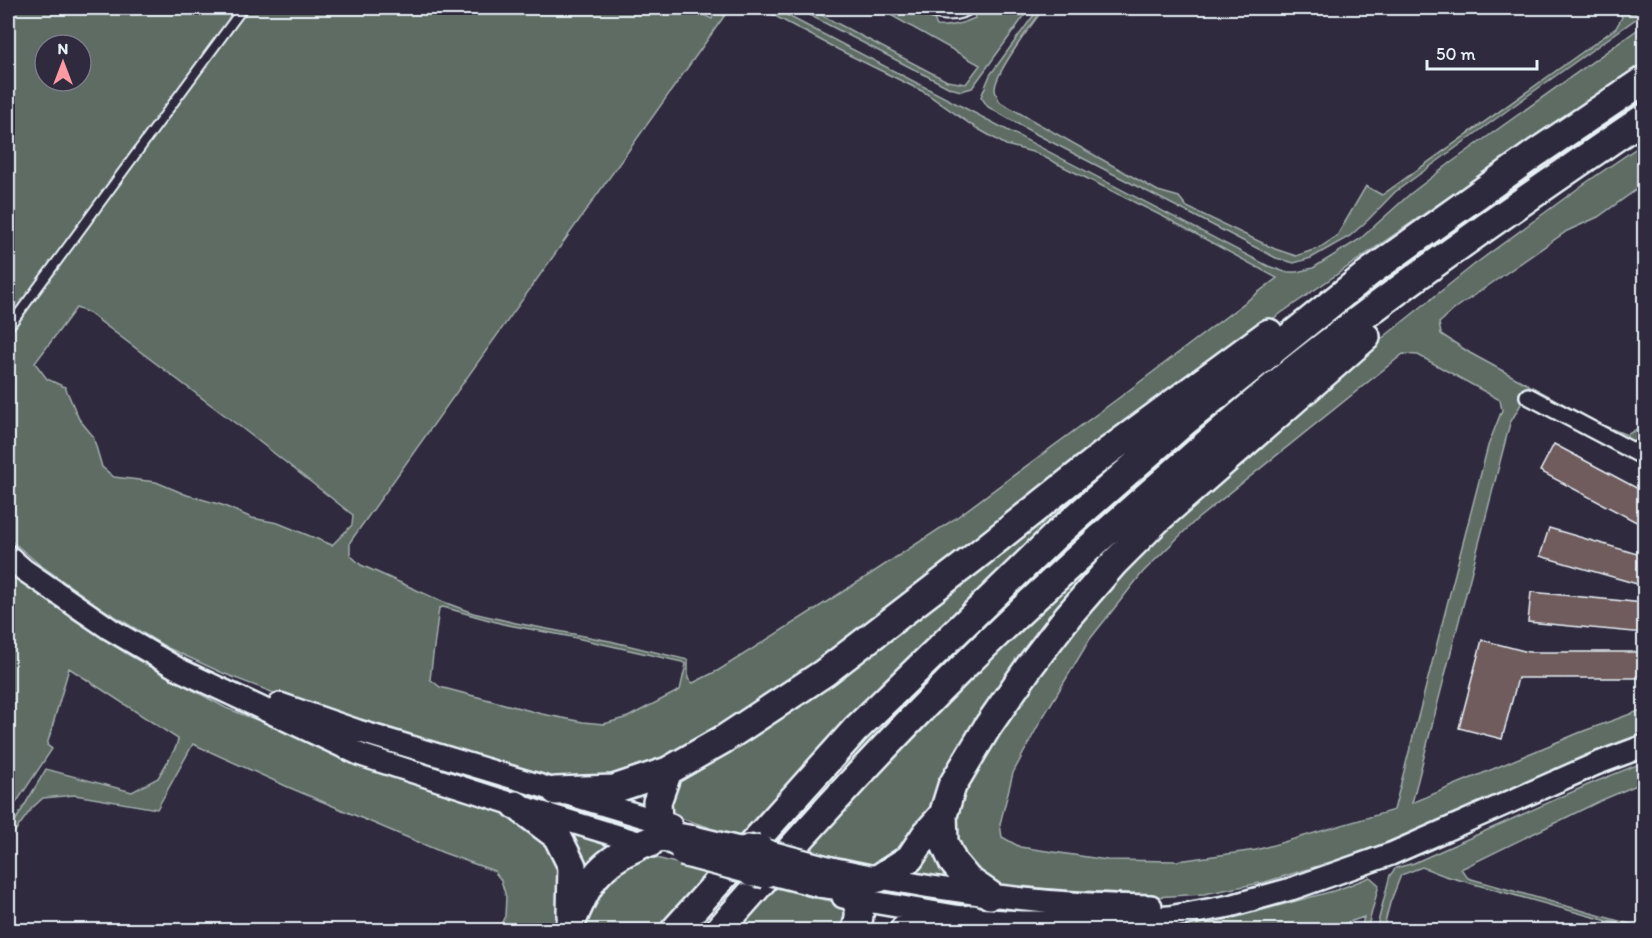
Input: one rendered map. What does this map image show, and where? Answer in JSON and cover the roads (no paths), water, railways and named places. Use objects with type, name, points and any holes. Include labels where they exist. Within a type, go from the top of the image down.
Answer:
[{"type":"highway","points":[[675,930],[855,730],[1057,534],[1183,423],[1370,272],[1644,80]]},
{"type":"highway","points":[[719,930],[876,756],[959,670],[1068,566],[1205,445],[1300,365],[1424,271],[1644,118]]},
{"type":"highway","points":[[990,895],[968,880],[953,862],[944,842],[943,815],[952,786],[988,726],[1035,658],[1068,616],[1114,563],[1156,520],[1347,352],[1460,262],[1558,177]]},
{"type":"highway","points":[[556,791],[614,789],[668,771],[724,739],[824,672],[972,560],[1103,455],[1235,356],[1306,307],[1370,272]]},
{"type":"highway","points":[[668,771],[657,802],[675,839]]},
{"type":"highway","points":[[516,805],[557,836],[572,866],[569,928]]},
{"type":"highway","points":[[569,928],[583,896],[598,871],[619,854],[675,839],[739,851],[768,870],[831,884],[879,878],[910,858],[926,834],[943,815]]},
{"type":"highway","points":[[831,884],[859,911],[856,930]]},
{"type":"highway","points":[[904,930],[939,922],[973,919]]},
{"type":"street","points":[[1528,396],[1644,457]]},
{"type":"street","points":[[8,556],[24,570],[110,629],[180,670],[361,755],[516,805],[675,839]]},
{"type":"street","points":[[180,670],[358,731],[556,791],[675,839]]},
{"type":"street","points":[[831,884],[973,919],[1063,922],[1169,917],[1230,906],[1291,889],[1391,854],[1575,773],[1644,746]]},
{"type":"street","points":[[879,878],[1056,903],[1111,906],[1172,906],[1291,889]]},
{"type":"lane","points":[[8,328],[243,8]]},
{"type":"lane","points":[[918,8],[939,15],[954,16],[972,8]]},
{"type":"waterway","points":[[1622,8],[1629,13]]}]
